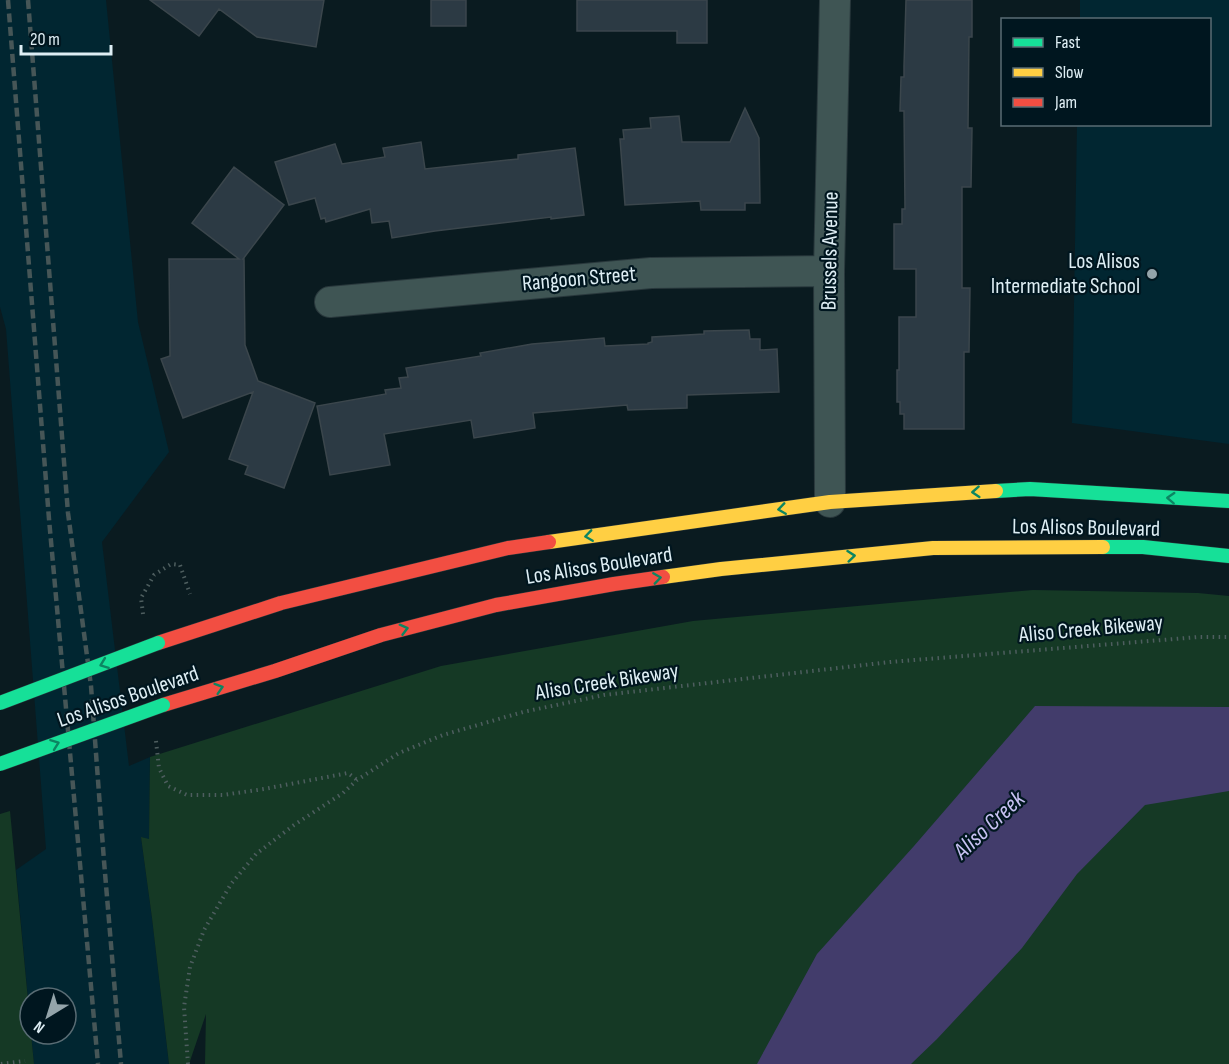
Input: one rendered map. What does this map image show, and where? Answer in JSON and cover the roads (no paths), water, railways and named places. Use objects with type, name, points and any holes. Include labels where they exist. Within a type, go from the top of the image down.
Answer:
[{"type":"main road","name":"Los Alisos Boulevard","points":[[0,703],[158,643],[281,603],[508,548],[830,502],[1029,489],[1229,501]]},
{"type":"main road","name":"Los Alisos Boulevard","points":[[0,764],[163,705],[275,671],[381,635],[496,605],[614,584],[721,569],[933,548],[1143,547],[1229,556]]},
{"type":"street","name":"Brussels Avenue","points":[[830,502],[829,271],[835,0]]},
{"type":"street","name":"Rangoon Street","points":[[330,302],[651,273],[829,271]]},
{"type":"water","name":"Aliso Creek","points":[[1035,706],[1229,707],[1229,791],[1145,805],[1077,874],[1022,948],[911,1064],[757,1064],[817,954]]},
{"type":"railway","points":[[8,0],[49,519],[98,1064]]},
{"type":"railway","points":[[28,0],[68,513],[91,686],[121,1064]]},
{"type":"place","name":"Los Alisos Intermediate School","points":[[1152,274]]}]
